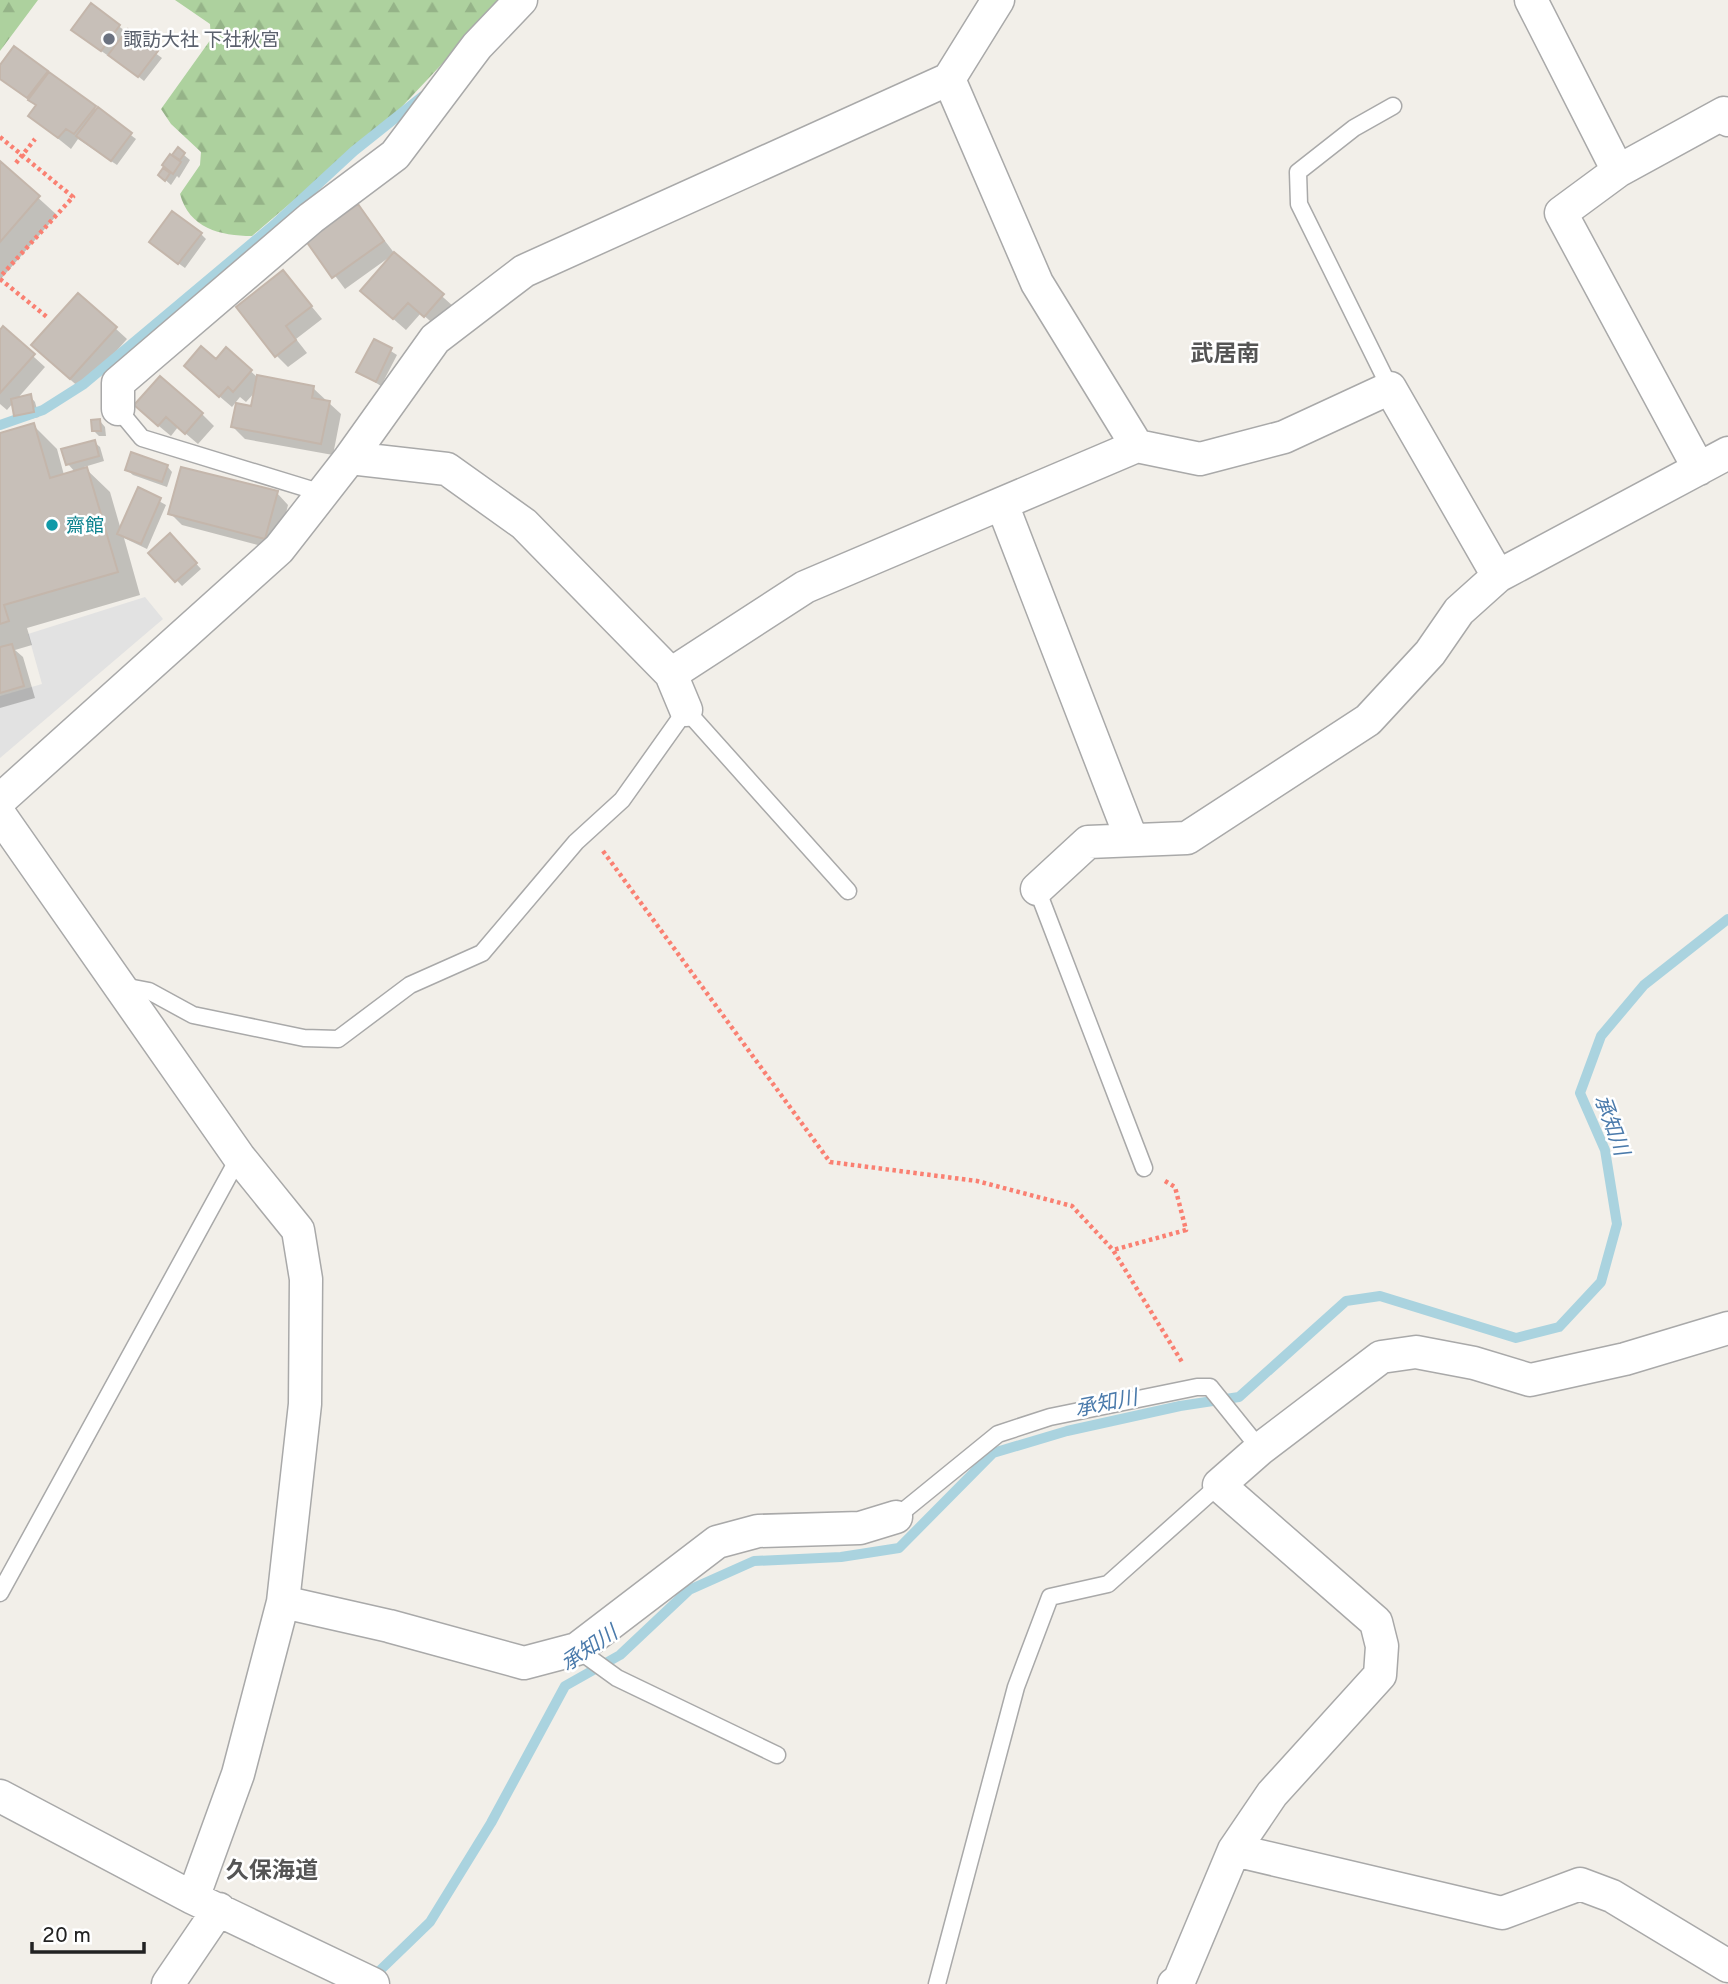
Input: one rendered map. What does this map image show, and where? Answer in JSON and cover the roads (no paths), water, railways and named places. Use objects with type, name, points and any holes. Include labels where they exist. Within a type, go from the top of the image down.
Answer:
[{"type":"street","points":[[118,409],[118,383],[311,218],[395,155],[477,46],[521,0]]},
{"type":"street","points":[[0,800],[279,549],[350,458],[435,339],[524,271],[949,79],[998,0]]},
{"type":"street","points":[[1531,0],[1618,172]]},
{"type":"street","points":[[949,79],[1037,283],[1137,446]]},
{"type":"street","points":[[1699,469],[1561,213],[1618,172],[1724,113],[1728,120]]},
{"type":"street","points":[[671,674],[805,587],[1137,446],[1200,459],[1284,437],[1390,388],[1498,576]]},
{"type":"street","points":[[1037,888],[1088,842],[1131,838],[1187,838],[1368,720],[1430,653],[1458,611],[1498,576],[1728,453]]},
{"type":"street","points":[[350,458],[447,469],[524,524],[671,674],[686,710]]},
{"type":"street","points":[[1002,504],[1131,838]]},
{"type":"street","points":[[0,815],[239,1157],[298,1230],[306,1279],[305,1404],[283,1602],[206,1904],[168,1984]]},
{"type":"street","points":[[1174,1984],[1179,1980],[1234,1850],[1272,1794],[1380,1675],[1382,1646],[1376,1622],[1219,1485],[1259,1449],[1381,1357],[1416,1352],[1474,1363],[1530,1380],[1625,1359],[1728,1328]]},
{"type":"street","points":[[283,1602],[389,1626],[524,1663],[584,1655],[717,1542],[758,1531],[860,1528],[896,1517]]},
{"type":"street","points":[[0,1796],[206,1904],[362,1978]]},
{"type":"street","points":[[1234,1850],[1502,1913],[1580,1884],[1612,1896],[1728,1966]]},
{"type":"lane","points":[[1390,388],[1299,204],[1298,172],[1354,128],[1393,106]]},
{"type":"lane","points":[[118,409],[142,438],[323,493]]},
{"type":"lane","points":[[117,985],[149,991],[193,1015],[304,1038],[338,1039],[410,985],[482,953],[589,831],[622,800],[686,710],[848,891]]},
{"type":"lane","points":[[1037,888],[1143,1168]]},
{"type":"lane","points":[[0,1593],[239,1157]]},
{"type":"lane","points":[[896,1517],[998,1434],[1050,1417],[1197,1387],[1210,1387],[1259,1449]]},
{"type":"lane","points":[[937,1984],[1016,1687],[1050,1597],[1108,1584],[1219,1485]]},
{"type":"lane","points":[[584,1655],[617,1678],[777,1755]]},
{"type":"waterway","points":[[0,425],[43,410],[84,384],[276,223],[354,151],[423,96]]},
{"type":"waterway","name":"承知川","points":[[370,1980],[430,1922],[491,1823],[565,1686],[620,1655],[689,1590],[754,1561],[841,1557],[899,1548],[993,1453],[1067,1431],[1180,1406],[1239,1397],[1346,1301],[1380,1296],[1516,1338],[1559,1327],[1601,1282],[1617,1224],[1605,1150],[1580,1093],[1601,1036],[1644,985],[1728,919]]},
{"type":"place","name":"諏訪大社 下社秋宮","points":[[109,39]]},
{"type":"place","name":"齋館","points":[[52,525]]},
{"type":"district","name":"武居南","points":[[1225,353]]},
{"type":"district","name":"久保海道","points":[[272,1870]]}]
